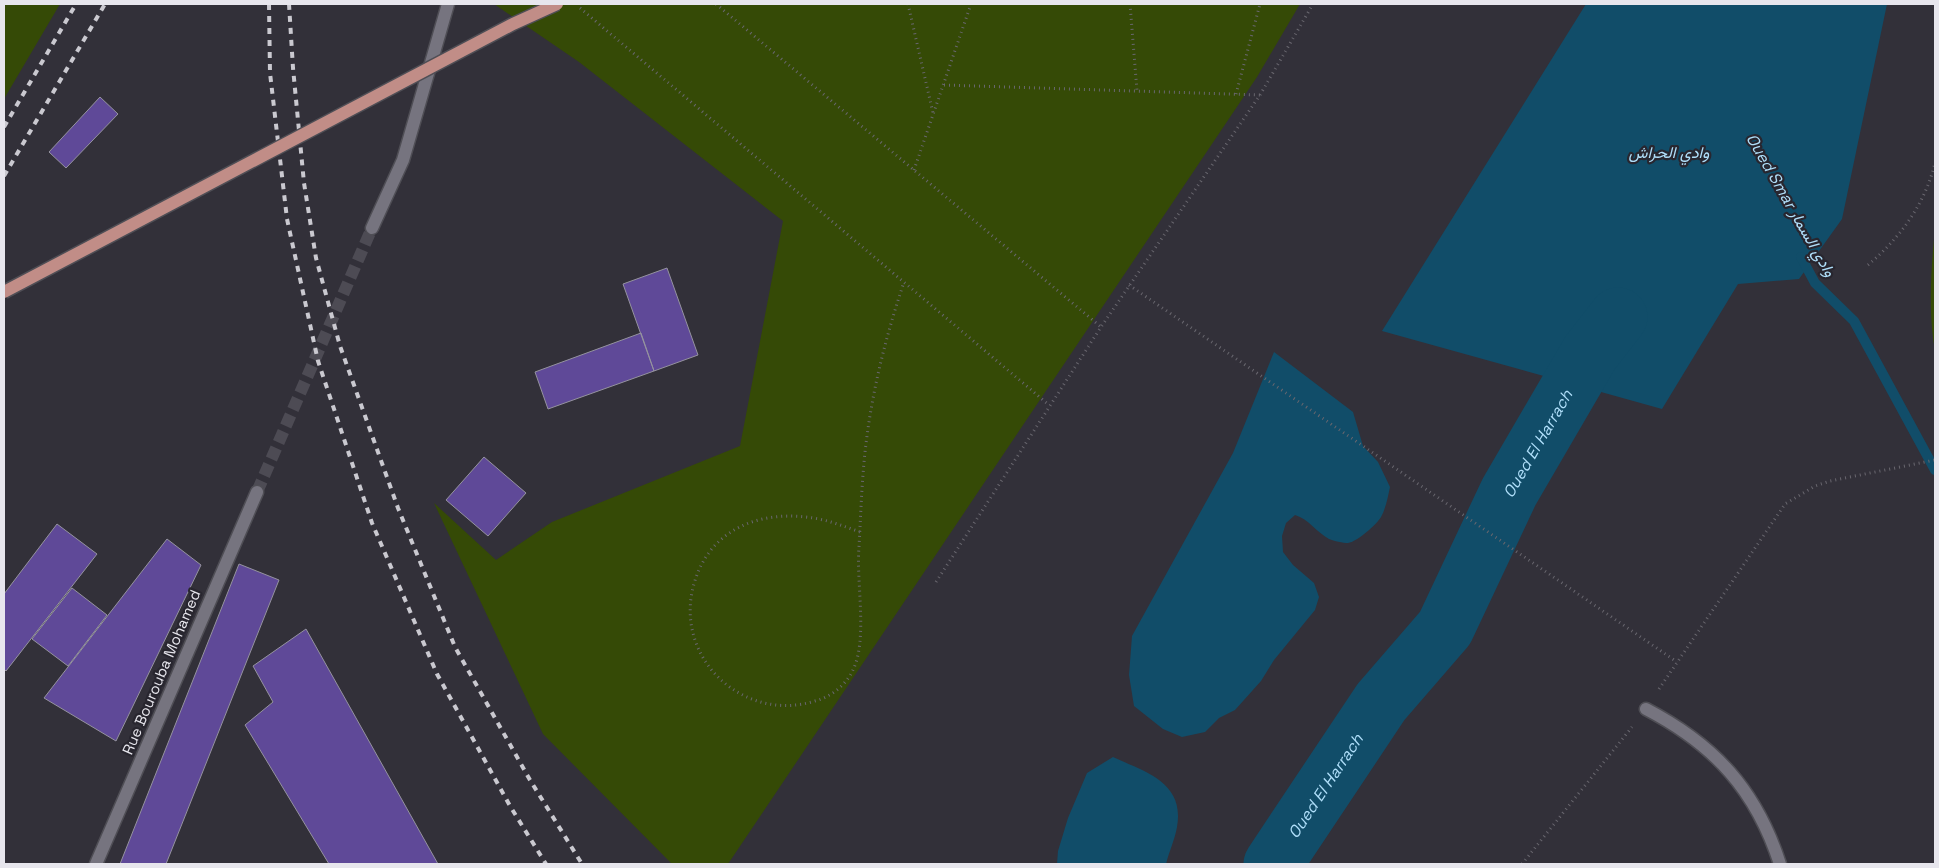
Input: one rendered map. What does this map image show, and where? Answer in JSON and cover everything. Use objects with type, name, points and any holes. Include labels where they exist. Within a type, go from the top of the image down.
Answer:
[{"type":"main road","points":[[4,292],[514,24],[557,4]]},
{"type":"street","points":[[372,228],[403,160],[448,4]]},
{"type":"street","name":"Rue Bourouba Mohamed","points":[[96,864],[257,492]]},
{"type":"street","points":[[1646,709],[1674,724],[1699,742],[1723,764],[1743,788],[1760,814],[1780,864]]},
{"type":"path","points":[[575,4],[1049,405]]},
{"type":"path","points":[[716,4],[1100,327]]},
{"type":"path","points":[[908,4],[933,114]]},
{"type":"path","points":[[914,170],[971,4]]},
{"type":"path","points":[[1130,4],[1137,91]]},
{"type":"path","points":[[1236,94],[1260,4]]},
{"type":"path","points":[[936,582],[1100,327],[1260,95],[1313,4]]},
{"type":"path","points":[[944,85],[1260,95]]},
{"type":"path","points":[[1868,265],[1890,245],[1912,216],[1924,194],[1935,163]]},
{"type":"path","points":[[860,532],[817,518],[773,518],[751,522],[730,530],[714,545],[693,584],[690,606],[692,629],[700,650],[710,669],[724,684],[742,696],[762,704],[805,705],[824,699],[841,687],[853,670],[860,651],[860,532],[867,438],[883,351],[904,282]]},
{"type":"path","points":[[1129,285],[1677,662]]},
{"type":"path","points":[[1522,864],[1646,709],[1785,504],[1796,496],[1830,481],[1935,460]]},
{"type":"green space","points":[[4,4],[60,4],[4,99]]},
{"type":"green space","points":[[494,4],[1300,4],[1257,77],[728,864],[672,864],[543,734],[434,503],[496,560],[552,522],[740,446],[783,221],[579,62]]},
{"type":"green space","points":[[1935,230],[1935,350],[1931,321],[1931,274]]},
{"type":"water","name":"وادي الحراش","points":[[1586,4],[1887,4],[1842,219],[1799,279],[1738,284],[1662,409],[1382,331]]},
{"type":"water","points":[[1274,352],[1353,412],[1363,446],[1378,462],[1390,487],[1388,498],[1379,520],[1361,536],[1348,543],[1329,539],[1304,519],[1295,515],[1286,523],[1282,536],[1283,552],[1293,565],[1314,583],[1319,597],[1315,610],[1274,660],[1261,681],[1235,710],[1219,718],[1205,732],[1182,737],[1163,729],[1134,706],[1129,675],[1132,636],[1233,453]]},
{"type":"water","points":[[1113,757],[1138,768],[1160,781],[1169,789],[1175,799],[1178,812],[1177,827],[1166,864],[1057,864],[1058,851],[1068,818],[1087,773]]},
{"type":"building","points":[[100,97],[118,114],[66,168],[49,152]]},
{"type":"building","points":[[667,268],[698,355],[654,371],[623,284]]},
{"type":"building","points":[[641,333],[654,371],[548,409],[535,372]]},
{"type":"building","points":[[484,457],[526,493],[488,536],[446,500]]},
{"type":"building","points":[[57,524],[97,554],[6,671],[4,669],[4,594]]},
{"type":"building","points":[[167,539],[201,565],[116,741],[44,698]]},
{"type":"building","points":[[239,564],[279,580],[166,864],[120,864]]},
{"type":"building","points":[[72,588],[107,615],[68,666],[32,639]]},
{"type":"building","points":[[306,629],[438,864],[329,864],[245,725],[273,702],[253,666]]},
{"type":"waterway","name":"Oued Smar وادي السمار","points":[[1801,257],[1815,283],[1854,321],[1935,470]]},
{"type":"waterway","name":"Oued El Harrach","points":[[1273,864],[1381,702],[1445,628],[1509,492],[1590,353],[1618,317]]},
{"type":"tunnel","points":[[257,492],[372,228]]},
{"type":"railway","points":[[4,127],[76,4]]},
{"type":"railway","points":[[4,176],[105,4]]},
{"type":"railway","points":[[269,4],[270,73],[287,219],[318,361],[372,523],[437,674],[510,806],[546,864]]},
{"type":"railway","points":[[289,4],[304,183],[316,258],[340,346],[398,508],[455,647],[530,780],[582,864]]}]
